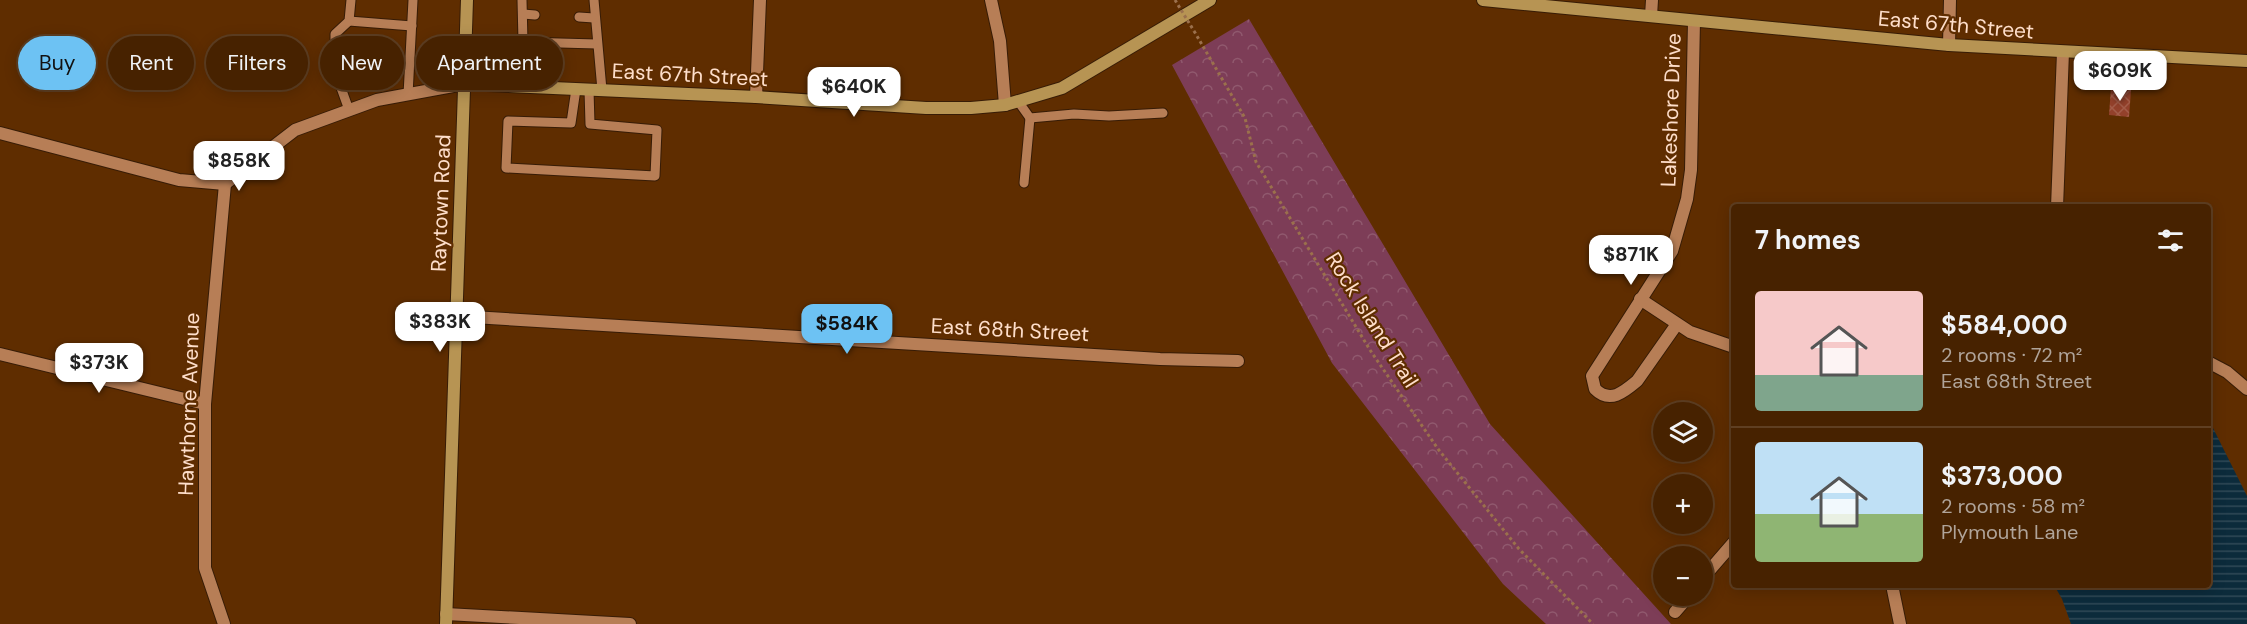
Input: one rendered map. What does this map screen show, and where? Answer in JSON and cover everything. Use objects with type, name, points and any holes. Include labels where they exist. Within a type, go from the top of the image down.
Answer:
[{"type":"street","name":"Raytown Road","points":[[466,36],[467,0]]},
{"type":"street","points":[[756,97],[760,0]]},
{"type":"street","points":[[992,0],[1000,41],[1005,105]]},
{"type":"street","name":"East 67th Street","points":[[563,88],[926,108],[1005,105],[1062,88],[1210,0]]},
{"type":"street","name":"East 67th Street","points":[[1483,0],[1949,45],[2247,61]]},
{"type":"street","points":[[1651,16],[1652,0]]},
{"type":"street","points":[[1949,45],[1950,0]]},
{"type":"street","name":"Lakeshore Drive","points":[[1677,324],[1637,381],[1616,396],[1610,397],[1595,389],[1592,376],[1672,251],[1687,199],[1692,170],[1694,21]]},
{"type":"street","points":[[2057,204],[2063,52]]},
{"type":"street","points":[[0,133],[179,180],[225,184],[295,130],[377,100],[430,90]]},
{"type":"street","name":"Raytown Road","points":[[446,619],[464,90]]},
{"type":"street","name":"Hawthorne Avenue","points":[[224,624],[206,568],[205,404],[225,184]]},
{"type":"street","points":[[1640,299],[1690,332],[1731,346]]},
{"type":"street","name":"East 68th Street","points":[[456,316],[1160,359],[1238,361]]},
{"type":"street","points":[[0,354],[205,404]]},
{"type":"street","points":[[2211,364],[2227,372],[2247,389]]},
{"type":"street","points":[[1713,566],[1731,545]]},
{"type":"street","points":[[1893,588],[1900,624]]},
{"type":"street","points":[[1675,612],[1680,606]]},
{"type":"street","points":[[446,619],[630,624]]},
{"type":"lane","points":[[349,110],[335,71],[335,34],[349,21],[351,0]]},
{"type":"lane","points":[[408,94],[413,0]]},
{"type":"lane","points":[[522,0],[523,42],[597,44]]},
{"type":"lane","points":[[594,0],[602,90]]},
{"type":"lane","points":[[523,14],[535,15]]},
{"type":"lane","points":[[579,17],[594,18]]},
{"type":"lane","points":[[349,21],[411,26]]},
{"type":"lane","points":[[582,89],[590,124],[657,130],[656,176],[506,168],[508,121],[571,123],[582,89]]},
{"type":"lane","points":[[1018,101],[1030,118],[1024,183]]},
{"type":"lane","points":[[1030,118],[1074,114],[1109,116],[1163,113]]},
{"type":"path","name":"Rock Island Trail","points":[[1175,0],[1245,118],[1256,162],[1370,350],[1438,449],[1504,531],[1593,624]]},
{"type":"green space","points":[[1249,19],[1490,424],[1671,624],[1546,624],[1503,584],[1332,363],[1172,65]]},
{"type":"water","points":[[2211,424],[2247,496],[2247,624],[2071,624],[2056,588],[2211,588]]},
{"type":"building","points":[[2111,88],[2131,90],[2129,117],[2109,115]]}]
